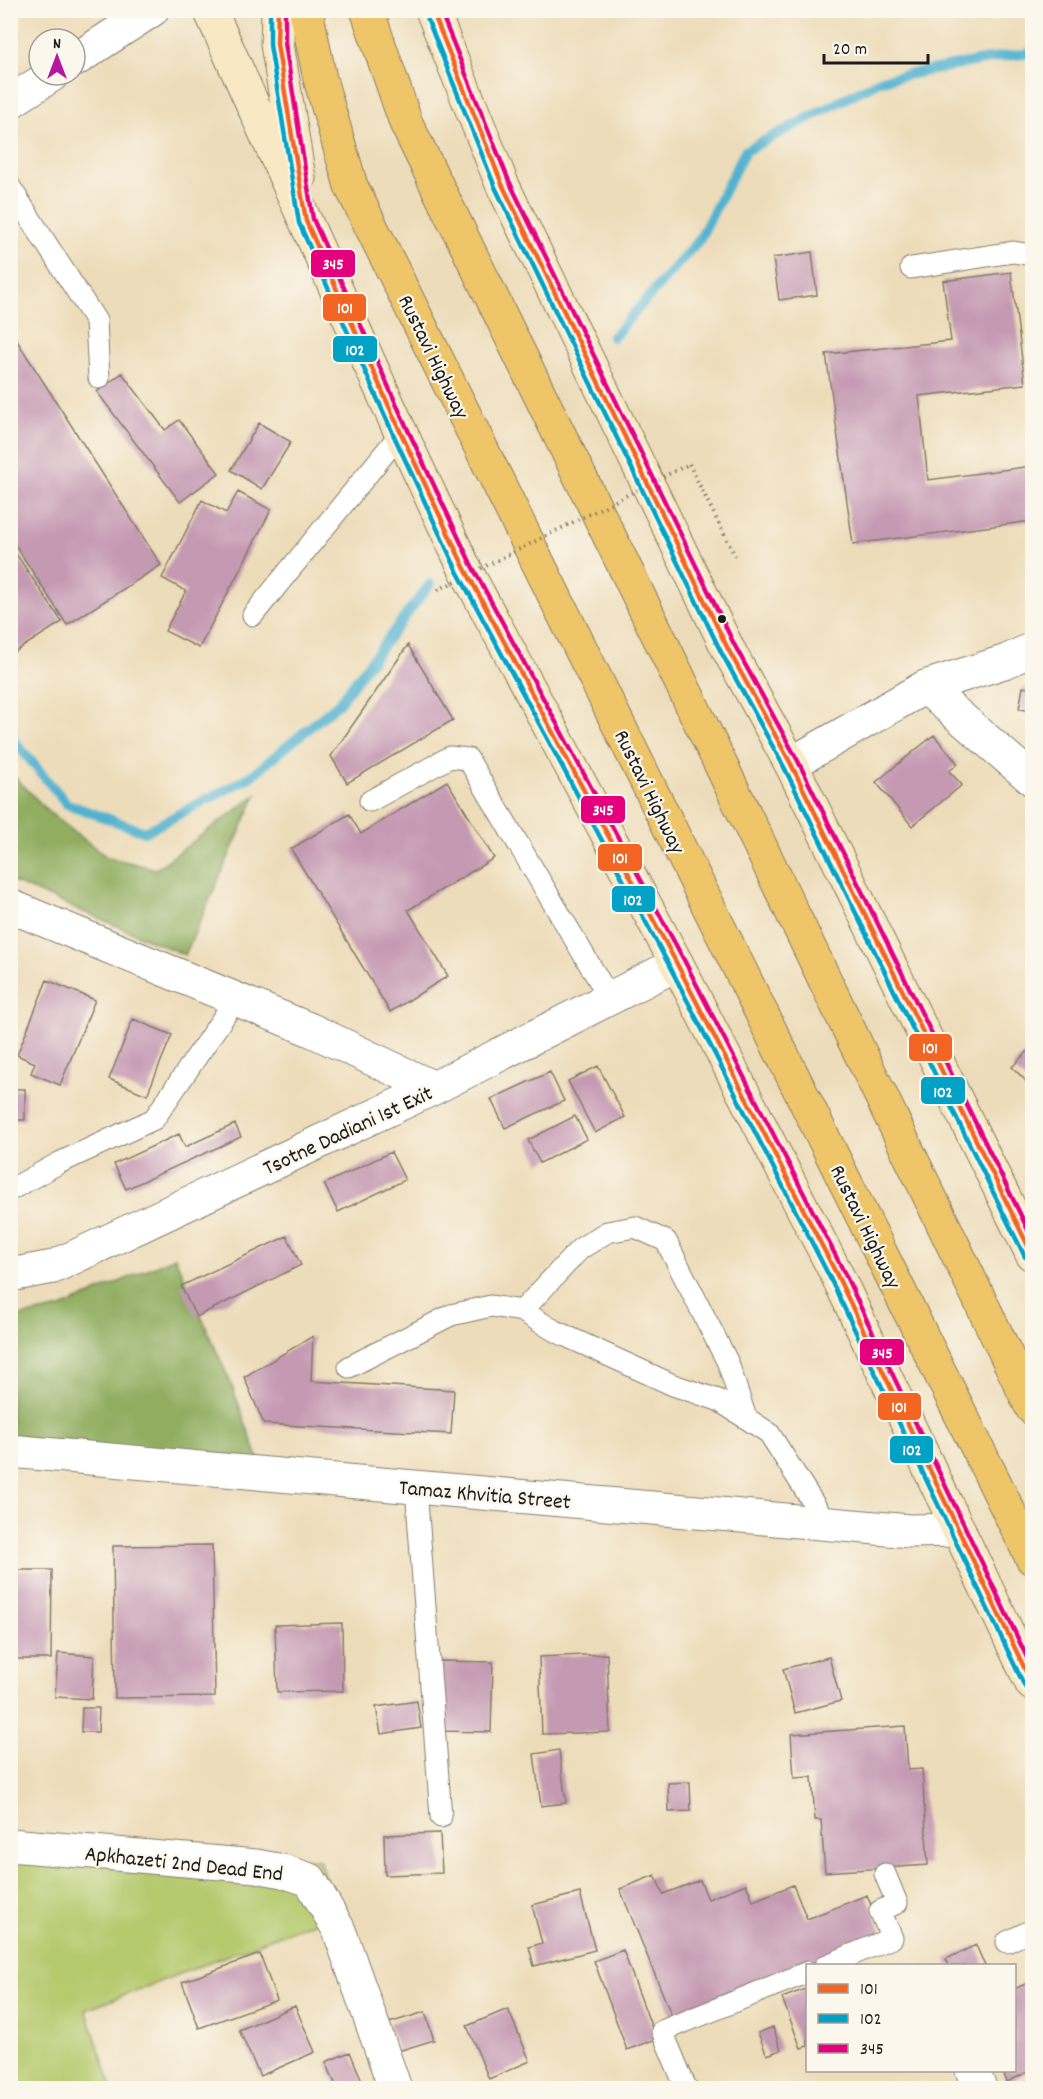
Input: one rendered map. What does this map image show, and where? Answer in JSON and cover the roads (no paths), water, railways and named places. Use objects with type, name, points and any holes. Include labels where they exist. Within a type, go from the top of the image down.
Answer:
[{"type":"highway","name":"Rustavi Highway","points":[[306,10],[320,79],[351,186],[1032,1558]]},
{"type":"highway","points":[[367,10],[406,123],[658,635],[1032,1408]]},
{"type":"street","points":[[87,52],[152,10]]},
{"type":"street","points":[[210,10],[464,567],[677,964],[836,1273],[1032,1684]]},
{"type":"street","points":[[278,10],[277,44],[306,221]]},
{"type":"street","points":[[432,10],[502,184],[728,649],[791,764],[1032,1254]]},
{"type":"street","points":[[10,102],[33,87]]},
{"type":"street","points":[[791,764],[925,687],[1024,658]]},
{"type":"street","points":[[925,687],[1032,779]]},
{"type":"street","points":[[10,906],[311,1030],[434,1088]]},
{"type":"street","name":"Tsotne Dadiani 1st Exit","points":[[10,1275],[53,1267],[434,1088],[677,964]]},
{"type":"street","name":"Tamaz Khvitia Street","points":[[10,1451],[910,1531],[959,1530]]},
{"type":"street","name":"Apkhazeti 2nd Dead End","points":[[10,1845],[256,1866],[283,1871],[310,1880],[339,1930],[395,2088]]},
{"type":"street","points":[[973,2072],[980,2088]]},
{"type":"lane","points":[[10,187],[96,321],[99,378]]},
{"type":"lane","points":[[911,268],[1013,252],[1032,255]]},
{"type":"lane","points":[[254,615],[401,433]]},
{"type":"lane","points":[[370,801],[450,757],[468,759],[610,999]]},
{"type":"lane","points":[[10,1190],[59,1163],[154,1119],[236,999]]},
{"type":"lane","points":[[522,1311],[580,1249],[607,1232],[635,1227],[666,1241],[728,1363],[746,1418]]},
{"type":"lane","points":[[349,1367],[451,1315],[491,1306],[522,1311],[555,1331],[674,1385],[718,1400],[769,1433],[826,1523]]},
{"type":"lane","points":[[416,1488],[441,1817]]},
{"type":"lane","points":[[827,1964],[892,1938],[880,1911],[897,1904],[885,1874]]},
{"type":"lane","points":[[1007,1942],[1032,1930]]},
{"type":"lane","points":[[686,2088],[662,2031],[806,1972]]},
{"type":"waterway","points":[[613,337],[699,240],[745,151],[881,80],[998,57],[1032,53]]},
{"type":"waterway","points":[[10,736],[67,804],[145,832],[250,777],[338,704],[430,584]]}]
